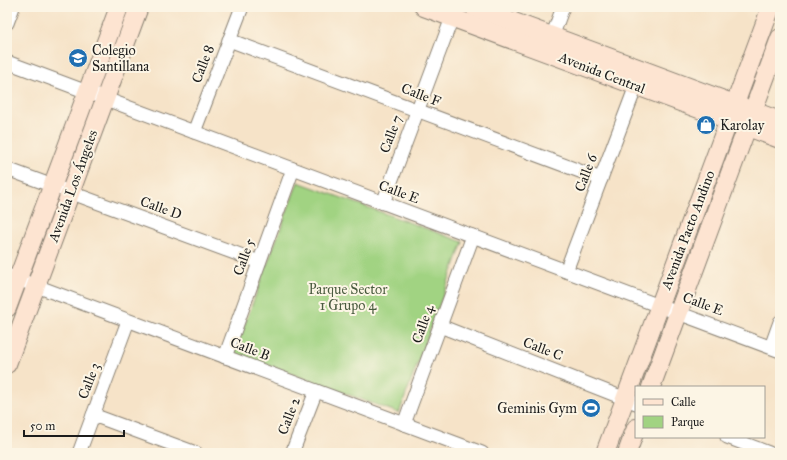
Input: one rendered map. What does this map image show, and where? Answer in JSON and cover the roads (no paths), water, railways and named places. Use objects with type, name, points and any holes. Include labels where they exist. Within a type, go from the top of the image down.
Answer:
[{"type":"street","points":[[7,23],[13,7]]},
{"type":"street","name":"Avenida Los Ángeles","points":[[7,308],[12,277],[52,185],[119,7]]},
{"type":"street","name":"Avenida Los Ángeles","points":[[7,364],[140,7]]},
{"type":"street","name":"Calle 8","points":[[194,132],[242,7]]},
{"type":"street","name":"Avenida Central","points":[[424,7],[455,11],[636,86],[729,121],[749,119],[780,121]]},
{"type":"street","name":"Avenida Central","points":[[474,7],[735,104],[749,119],[780,139]]},
{"type":"street","points":[[552,37],[563,7]]},
{"type":"street","name":"Avenida Pacto Andino","points":[[636,386],[660,306],[771,7]]},
{"type":"street","name":"Calle 7","points":[[383,203],[455,11]]},
{"type":"street","name":"Avenida Pacto Andino","points":[[651,386],[780,38]]},
{"type":"street","name":"Calle F","points":[[229,40],[600,179]]},
{"type":"street","name":"Calle E","points":[[7,62],[775,349]]},
{"type":"street","name":"Calle 6","points":[[566,271],[636,86]]},
{"type":"street","points":[[7,169],[52,185]]},
{"type":"street","name":"Calle 5","points":[[225,356],[293,169]]},
{"type":"street","name":"Calle D","points":[[52,185],[259,262]]},
{"type":"street","name":"Calle 4","points":[[404,424],[473,236]]},
{"type":"street","name":"Calle B","points":[[12,277],[482,453]]},
{"type":"street","name":"Calle 3","points":[[79,453],[128,320]]},
{"type":"street","points":[[775,349],[780,322]]},
{"type":"street","name":"Calle C","points":[[440,326],[632,401]]},
{"type":"street","name":"Calle 2","points":[[292,453],[316,391]]},
{"type":"street","name":"Avenida Pacto Andino","points":[[604,453],[632,401],[635,391]]},
{"type":"street","points":[[93,415],[196,453]]},
{"type":"street","points":[[627,453],[635,431]]},
{"type":"street","points":[[730,438],[769,453]]},
{"type":"place","name":"Colegio Santillana","points":[[78,58]]},
{"type":"place","name":"Karolay","points":[[706,125]]},
{"type":"place","name":"Geminis Gym","points":[[591,408]]},
{"type":"park label","name":"Parque Sector 1 Grupo 4","points":[[348,298]]}]
